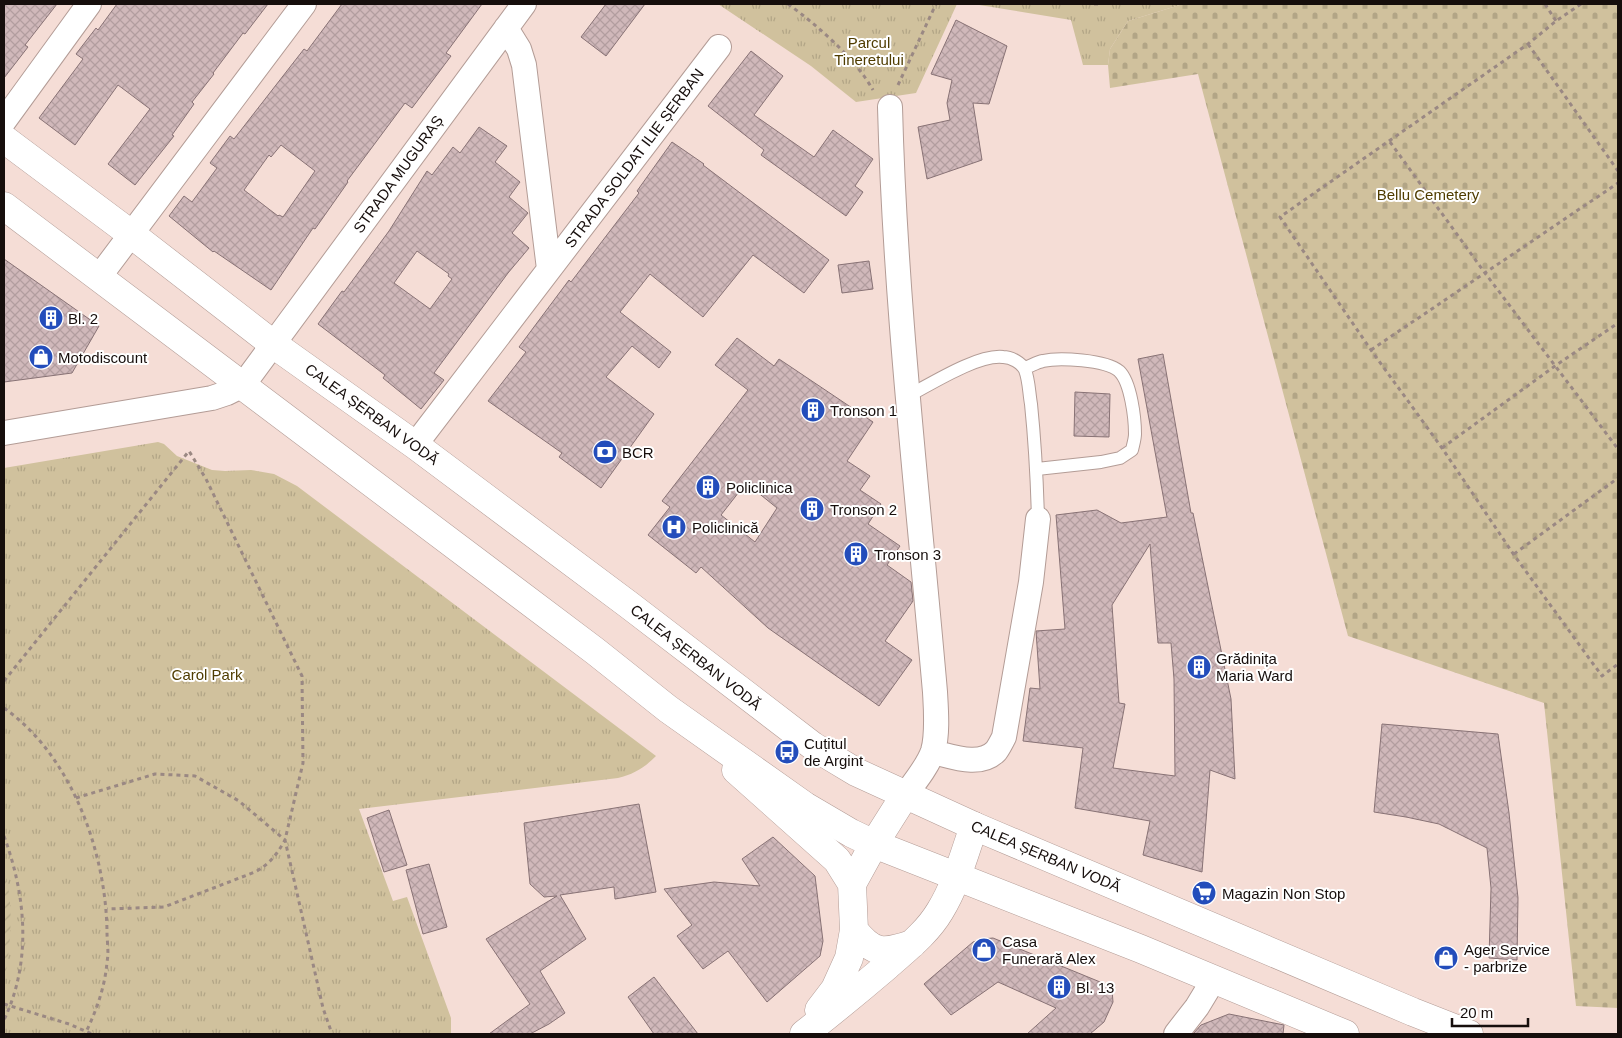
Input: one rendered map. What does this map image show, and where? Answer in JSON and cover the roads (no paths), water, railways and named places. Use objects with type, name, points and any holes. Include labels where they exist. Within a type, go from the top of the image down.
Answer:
[{"type":"main road","name":"CALEA ȘERBAN VODĂ","points":[[4,139],[273,344],[415,445],[813,746],[856,772],[974,826],[1413,1012],[1470,1034]]},
{"type":"main road","points":[[4,206],[596,652],[668,709],[805,806],[874,844],[1054,914],[1345,1034]]},
{"type":"main road","points":[[668,709],[837,860],[852,884],[854,930],[846,969],[835,989],[798,1034]]},
{"type":"main road","points":[[852,884],[874,844],[905,795]]},
{"type":"main road","points":[[804,1034],[912,944],[939,913],[956,877],[974,826]]},
{"type":"main road","points":[[854,930],[864,943],[874,949],[891,950],[912,944]]},
{"type":"street","points":[[4,121],[89,4]]},
{"type":"street","points":[[98,277],[304,4]]},
{"type":"street","name":"STRADA MUGURAȘ","points":[[243,385],[524,4]]},
{"type":"street","name":"STRADA SOLDAT ILIE ȘERBAN","points":[[506,28],[519,50],[524,65],[549,269]]},
{"type":"street","name":"STRADA SOLDAT ILIE ȘERBAN","points":[[415,445],[719,47]]},
{"type":"street","points":[[890,107],[891,156],[908,396],[936,720],[933,752],[918,778],[905,795]]},
{"type":"street","points":[[4,434],[212,398],[243,385]]},
{"type":"street","points":[[933,752],[968,760],[984,758],[996,751],[1004,737],[1031,582],[1038,519]]},
{"type":"street","points":[[1176,1034],[1196,1008],[1214,979]]},
{"type":"lane","points":[[908,396],[967,365],[986,358],[1002,356],[1014,360],[1025,368],[1037,469],[1038,519]]},
{"type":"lane","points":[[1025,368],[1041,361],[1061,358],[1097,362],[1119,371],[1128,386],[1133,410],[1135,435],[1132,450],[1120,458],[1037,469]]},
{"type":"place","name":"Bl. 2","points":[[51,318]]},
{"type":"place","name":"Motodiscount","points":[[41,357]]},
{"type":"place","name":"Tronson 1","points":[[813,410]]},
{"type":"place","name":"BCR","points":[[605,452]]},
{"type":"place","name":"Policlinica","points":[[708,487]]},
{"type":"place","name":"Tronson 2","points":[[812,509]]},
{"type":"place","name":"Policlinică","points":[[674,527]]},
{"type":"place","name":"Tronson 3","points":[[856,554]]},
{"type":"place","name":"Grădinița Maria Ward","points":[[1199,667]]},
{"type":"place","name":"Cuțitul de Argint","points":[[787,752]]},
{"type":"place","name":"Magazin Non Stop","points":[[1204,893]]},
{"type":"place","name":"Casa Funerară Alex","points":[[984,950]]},
{"type":"place","name":"Ager Service - parbrize","points":[[1446,958]]},
{"type":"place","name":"Bl. 13","points":[[1059,987]]},
{"type":"park label","name":"Parcul Tineretului","points":[[869,50]]},
{"type":"park label","name":"Bellu Cemetery","points":[[1428,194]]},
{"type":"park label","name":"Carol Park","points":[[207,674]]}]
